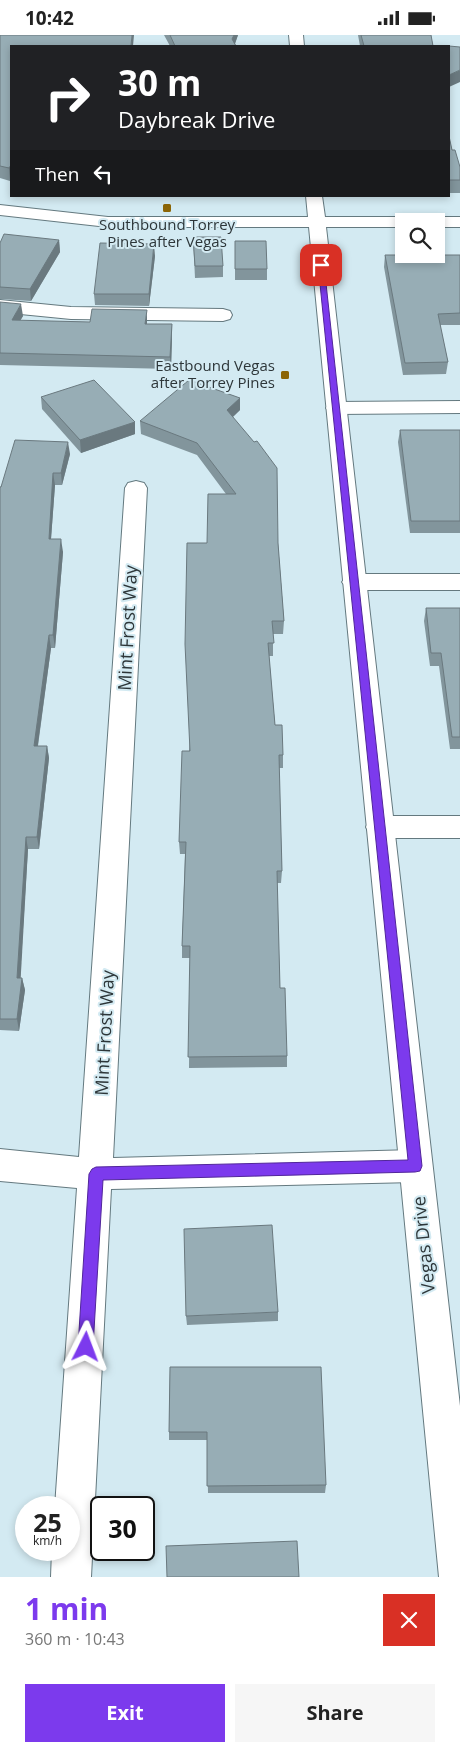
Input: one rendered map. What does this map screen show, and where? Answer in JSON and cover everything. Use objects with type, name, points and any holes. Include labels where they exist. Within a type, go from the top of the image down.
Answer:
[{"type":"main road","points":[[0,210],[108,222],[315,209],[395,221]]},
{"type":"main road","name":"Vegas Drive","points":[[315,209],[459,1577]]},
{"type":"main road","points":[[445,222],[460,222]]},
{"type":"main road","points":[[0,306],[71,313],[223,315]]},
{"type":"main road","points":[[336,408],[460,407]]},
{"type":"main road","name":"Mint Frost Way","points":[[72,1577],[136,489]]},
{"type":"main road","points":[[354,582],[460,582]]},
{"type":"main road","points":[[380,827],[460,827]]},
{"type":"main road","points":[[0,1165],[96,1174],[415,1166]]},
{"type":"building","points":[[0,35],[132,35],[131,45],[10,45],[10,166],[9,168],[0,166]]},
{"type":"building","points":[[170,35],[234,35],[232,39],[235,45],[175,45]]},
{"type":"building","points":[[361,35],[431,35],[433,45],[364,45]]},
{"type":"building","points":[[450,46],[460,47],[460,70],[450,75]]},
{"type":"building","points":[[450,141],[460,167],[460,180],[450,180]]},
{"type":"building","points":[[4,234],[59,240],[30,289],[0,287],[0,243]]},
{"type":"building","points":[[193,237],[221,237],[223,266],[195,266]]},
{"type":"building","points":[[235,241],[266,241],[267,269],[235,269]]},
{"type":"building","points":[[100,243],[154,244],[149,294],[94,294]]},
{"type":"building","points":[[385,255],[395,255],[395,263],[445,263],[445,255],[460,255],[460,313],[438,314],[448,362],[405,363]]},
{"type":"building","points":[[0,302],[21,304],[12,320],[90,322],[92,309],[147,310],[145,324],[172,324],[170,357],[0,353]]},
{"type":"building","points":[[94,380],[135,422],[80,440],[41,397]]},
{"type":"building","points":[[189,380],[240,398],[227,410],[254,442],[257,441],[277,468],[278,543],[284,621],[272,621],[274,643],[268,643],[275,725],[282,725],[283,755],[279,755],[282,871],[277,871],[280,988],[285,988],[287,1056],[188,1057],[190,946],[182,946],[186,842],[179,842],[182,751],[190,751],[185,644],[187,543],[207,543],[208,494],[236,494],[197,443],[140,421]]},
{"type":"building","points":[[400,430],[460,430],[460,521],[411,521]]},
{"type":"building","points":[[15,440],[68,442],[61,473],[53,473],[49,539],[61,539],[53,635],[49,635],[34,746],[47,746],[37,837],[26,837],[17,978],[22,978],[17,1019],[0,1019],[0,487]]},
{"type":"building","points":[[426,608],[460,608],[460,737],[452,737],[441,653],[431,653]]},
{"type":"building","points":[[272,1225],[278,1312],[186,1316],[184,1229]]},
{"type":"building","points":[[170,1367],[321,1367],[326,1485],[207,1486],[207,1432],[169,1432]]},
{"type":"building","points":[[297,1541],[299,1577],[167,1577],[166,1546]]},
{"type":"place","name":"Southbound Torrey Pines after Vegas","points":[[167,208]]},
{"type":"place","name":"Eastbound Vegas after Torrey Pines","points":[[285,375]]},
{"type":"route","points":[[86,1347],[96,1174],[415,1166],[321,265]]}]
